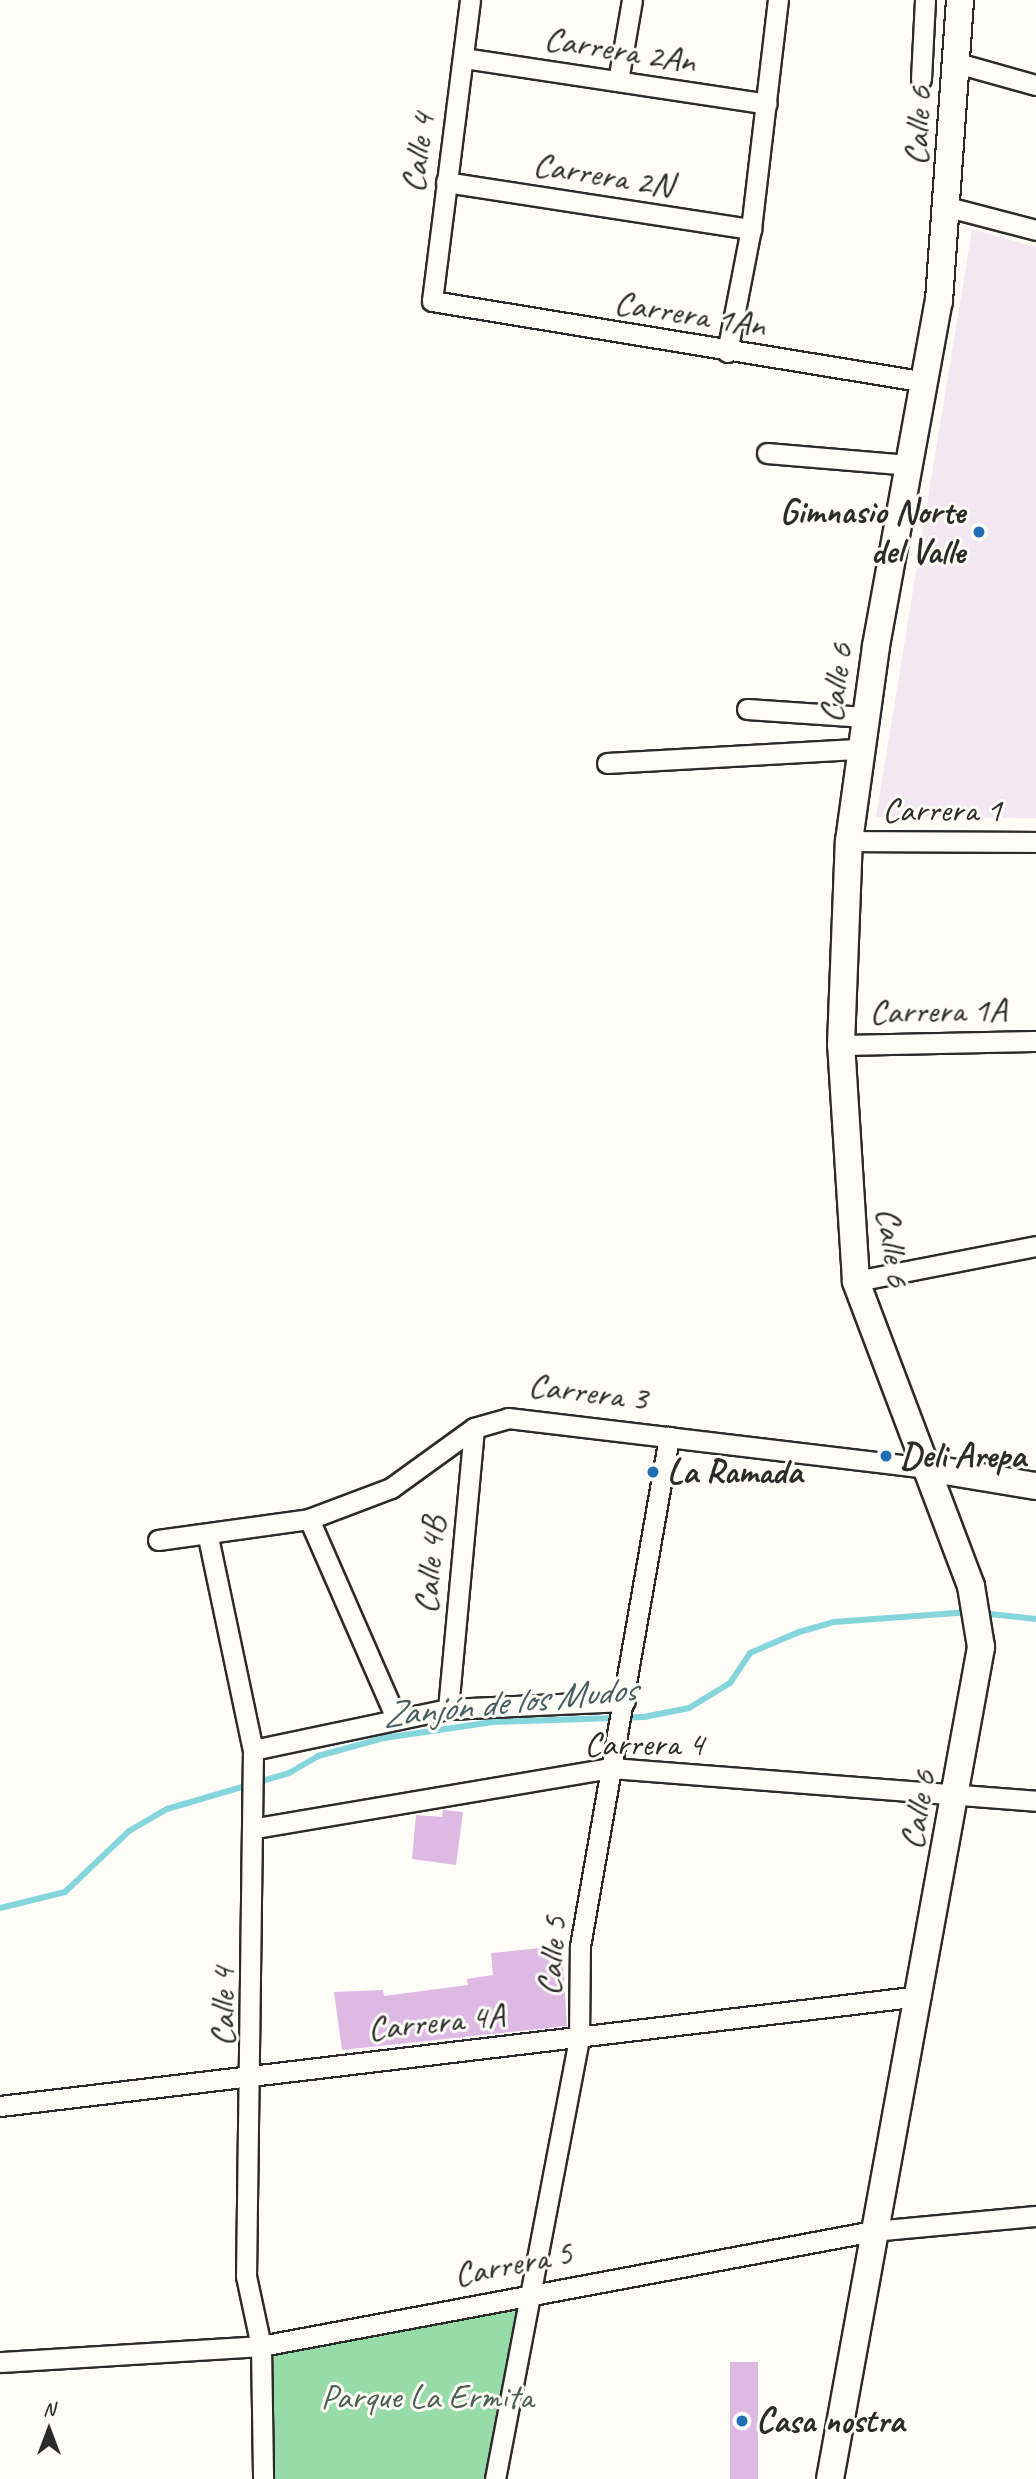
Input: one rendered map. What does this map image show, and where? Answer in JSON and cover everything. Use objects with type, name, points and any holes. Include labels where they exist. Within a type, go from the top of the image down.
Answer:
[{"type":"street","name":"Calle 4","points":[[444,307],[432,301],[430,289],[470,0]]},
{"type":"street","points":[[618,81],[632,0]]},
{"type":"street","points":[[727,352],[751,229],[778,0]]},
{"type":"street","points":[[921,79],[925,0]]},
{"type":"street","name":"Calle 6","points":[[830,2479],[873,2231],[957,1793],[979,1616],[856,1280],[841,1045],[849,841],[864,717],[926,382],[948,207],[960,0]]},
{"type":"street","name":"Carrera 2An","points":[[464,58],[767,104]]},
{"type":"street","points":[[957,63],[1036,85]]},
{"type":"street","name":"Carrera 2N","points":[[446,182],[751,229]]},
{"type":"street","points":[[948,207],[1036,230]]},
{"type":"street","name":"Carrera 1An","points":[[444,307],[926,382]]},
{"type":"street","points":[[767,453],[910,465]]},
{"type":"street","points":[[747,709],[864,717]]},
{"type":"street","points":[[607,763],[862,750]]},
{"type":"street","name":"Carrera 1","points":[[849,841],[1036,842]]},
{"type":"street","name":"Carrera 1A","points":[[841,1045],[1036,1041]]},
{"type":"street","points":[[856,1280],[1036,1246]]},
{"type":"street","name":"Carrera 3","points":[[158,1540],[208,1537],[309,1519],[391,1488],[474,1428],[508,1418],[926,1468],[1036,1486]]},
{"type":"street","name":"Calle 4B","points":[[448,1709],[474,1428]]},
{"type":"street","name":"Calle 5","points":[[495,2479],[579,2038],[580,1946],[669,1437]]},
{"type":"street","points":[[309,1519],[396,1718]]},
{"type":"street","name":"Calle 4","points":[[208,1537],[253,1756],[252,1794],[256,1828],[253,2073],[246,2276],[261,2346],[263,2479]]},
{"type":"street","points":[[253,1756],[396,1718],[448,1709],[624,1705]]},
{"type":"street","name":"Carrera 4","points":[[256,1828],[611,1768],[1036,1801]]},
{"type":"street","name":"Carrera 4A","points":[[0,2106],[253,2073],[579,2038],[920,1996]]},
{"type":"street","name":"Carrera 5","points":[[0,2362],[261,2346],[532,2292],[873,2231],[1036,2216]]},
{"type":"shaded area","name":"Gimnasio Norte del Valle","points":[[972,229],[1036,247],[1036,818],[876,817]]},
{"type":"green space","name":"Parque La Ermita","points":[[532,2292],[495,2479],[263,2479],[261,2346]]},
{"type":"building","points":[[443,1810],[463,1812],[456,1865],[412,1859],[416,1815],[442,1817]]},
{"type":"building","points":[[562,1946],[567,2026],[342,2050],[334,1992],[383,1990],[384,1996],[468,1985],[467,1979],[493,1975],[491,1953]]},
{"type":"building","name":"Casa nostra","points":[[730,2362],[758,2362],[758,2479],[730,2479]]},
{"type":"waterway","points":[[0,1908],[65,1892],[129,1831],[167,1809],[289,1773],[318,1756],[384,1738],[493,1722],[644,1717],[689,1708],[730,1683],[750,1653],[799,1632],[834,1622],[970,1612]]},
{"type":"waterway","name":"Zanjón de los Mudos","points":[[980,1613],[1036,1619]]},
{"type":"place","name":"Gimnasio Norte del Valle","points":[[979,532]]},
{"type":"place","name":"Deli Arepa","points":[[886,1456]]},
{"type":"place","name":"La Ramada","points":[[653,1472]]},
{"type":"place","name":"Casa nostra","points":[[742,2421]]}]
